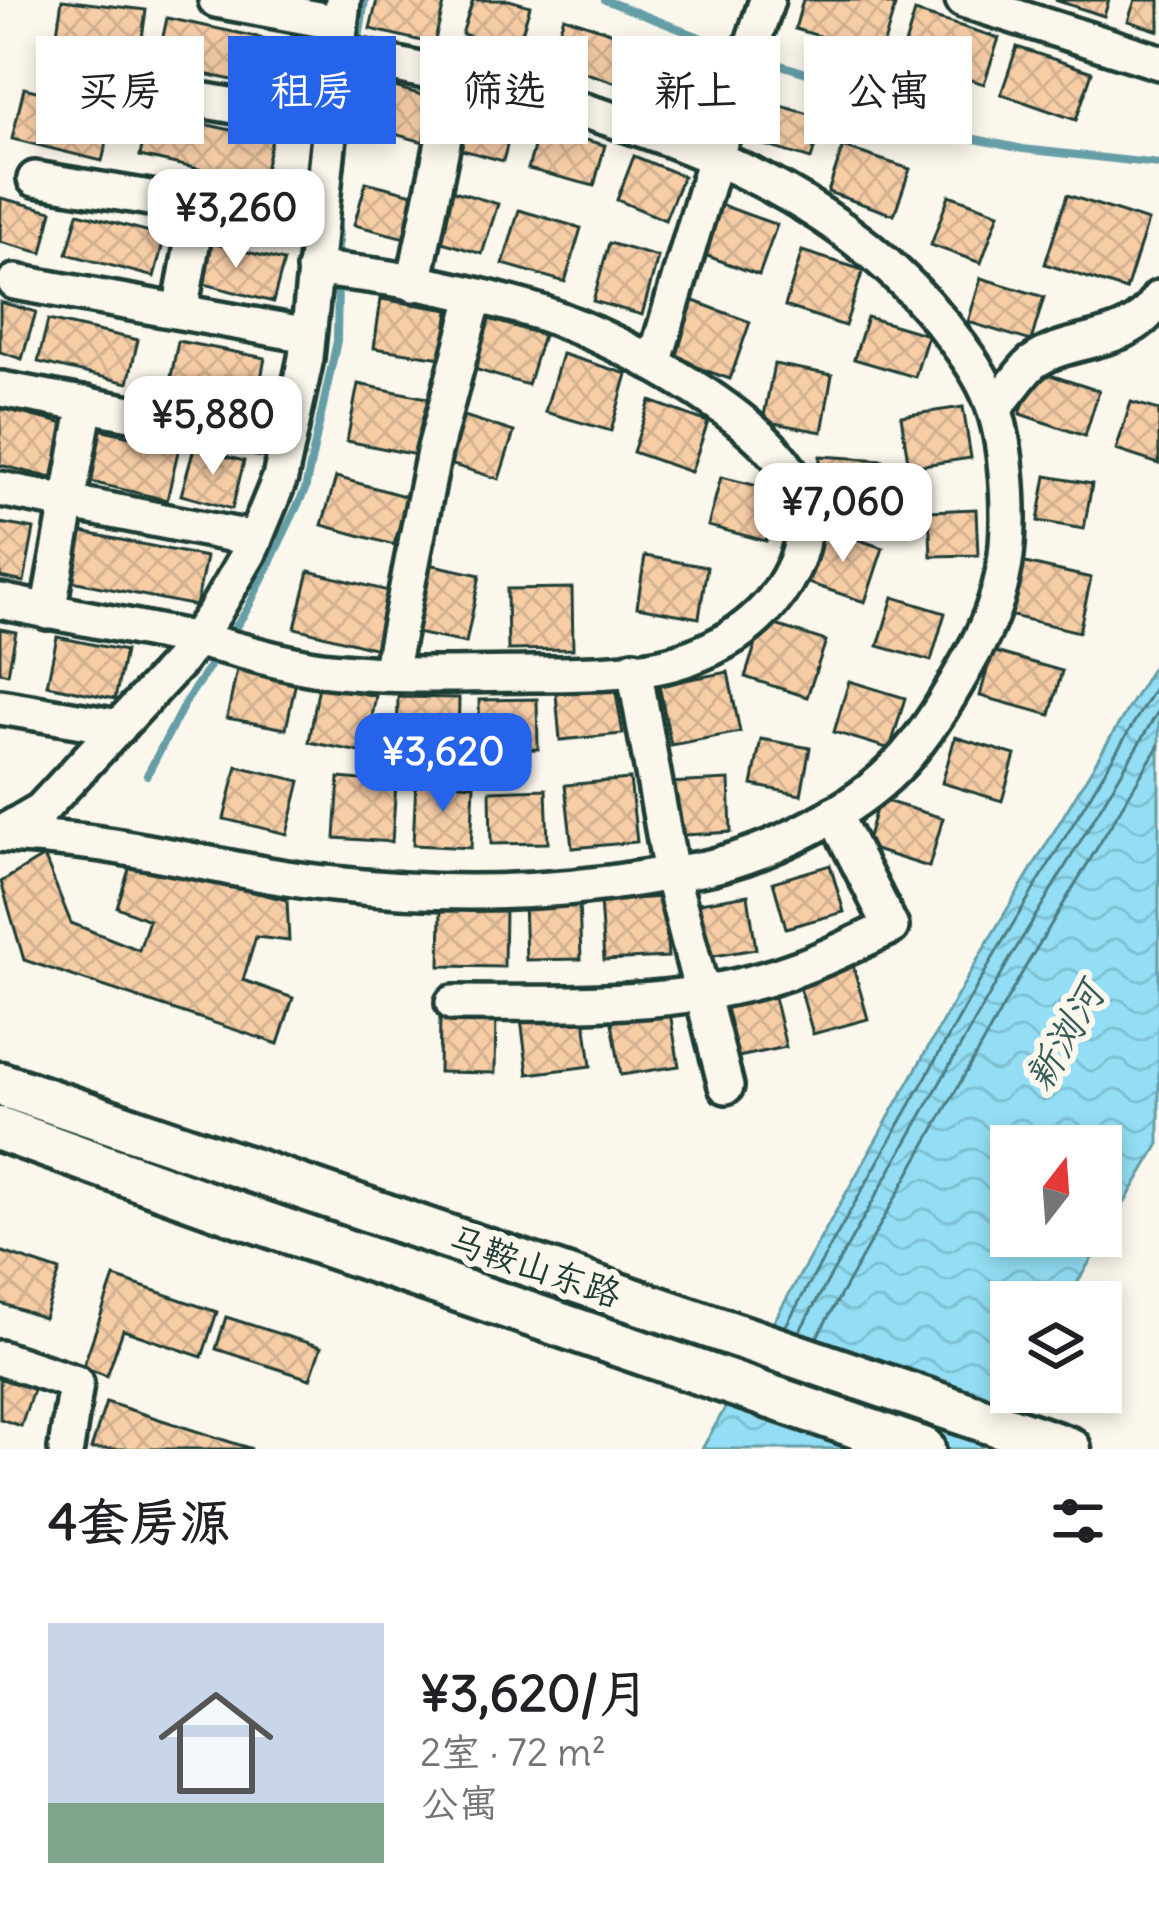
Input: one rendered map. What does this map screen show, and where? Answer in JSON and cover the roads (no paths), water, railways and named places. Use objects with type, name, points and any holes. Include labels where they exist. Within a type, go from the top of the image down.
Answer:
[{"type":"main road","name":"马鞍山东路","points":[[0,1084],[1070,1449]]},
{"type":"main road","name":"马鞍山东路","points":[[0,1129],[922,1449]]},
{"type":"street","points":[[216,0],[340,36]]},
{"type":"street","points":[[654,364],[767,0]]},
{"type":"street","points":[[963,0],[1159,62]]},
{"type":"street","points":[[327,144],[308,335],[280,478],[255,539],[200,641],[41,810],[0,834],[96,843],[335,885],[419,890],[586,888],[722,864],[821,824],[895,769],[952,690],[984,634],[1004,586],[1009,508],[1002,422],[974,363],[918,294],[864,244],[715,158],[588,112]]},
{"type":"street","points":[[414,284],[443,144]]},
{"type":"street","points":[[35,179],[319,226]]},
{"type":"street","points":[[180,311],[199,206]]},
{"type":"street","points":[[0,601],[328,670],[390,673],[568,674],[669,665],[727,643],[768,610],[801,550],[804,517],[799,487],[783,462],[742,422],[654,364],[531,309],[317,269]]},
{"type":"street","points":[[15,282],[308,335]]},
{"type":"street","points":[[390,673],[434,452],[475,297]]},
{"type":"street","points":[[995,407],[1029,365],[1062,348],[1103,340],[1149,315],[1159,298]]},
{"type":"street","points":[[1,388],[288,442]]},
{"type":"street","points":[[48,612],[86,404]]},
{"type":"street","points":[[0,489],[255,539]]},
{"type":"street","points":[[634,668],[671,874],[726,1086]]},
{"type":"street","points":[[0,707],[118,727]]},
{"type":"street","points":[[453,1003],[585,1003],[702,993],[796,970],[891,927],[834,814]]},
{"type":"street","points":[[0,1358],[76,1383],[66,1449]]},
{"type":"water","name":"新浏河","points":[[1159,657],[1159,1144],[1122,1207],[1122,1125],[990,1125],[990,1257],[1092,1257],[1078,1281],[990,1281],[990,1413],[1001,1413],[980,1449],[702,1449],[987,943]]},
{"type":"waterway","points":[[359,36],[365,0]]},
{"type":"waterway","points":[[605,0],[697,36]]},
{"type":"waterway","points":[[780,65],[839,83],[937,131],[1023,149],[1159,164]]},
{"type":"waterway","points":[[338,260],[345,144]]},
{"type":"waterway","points":[[228,639],[305,490],[337,341],[338,281]]},
{"type":"waterway","points":[[147,775],[186,701],[216,657]]}]
